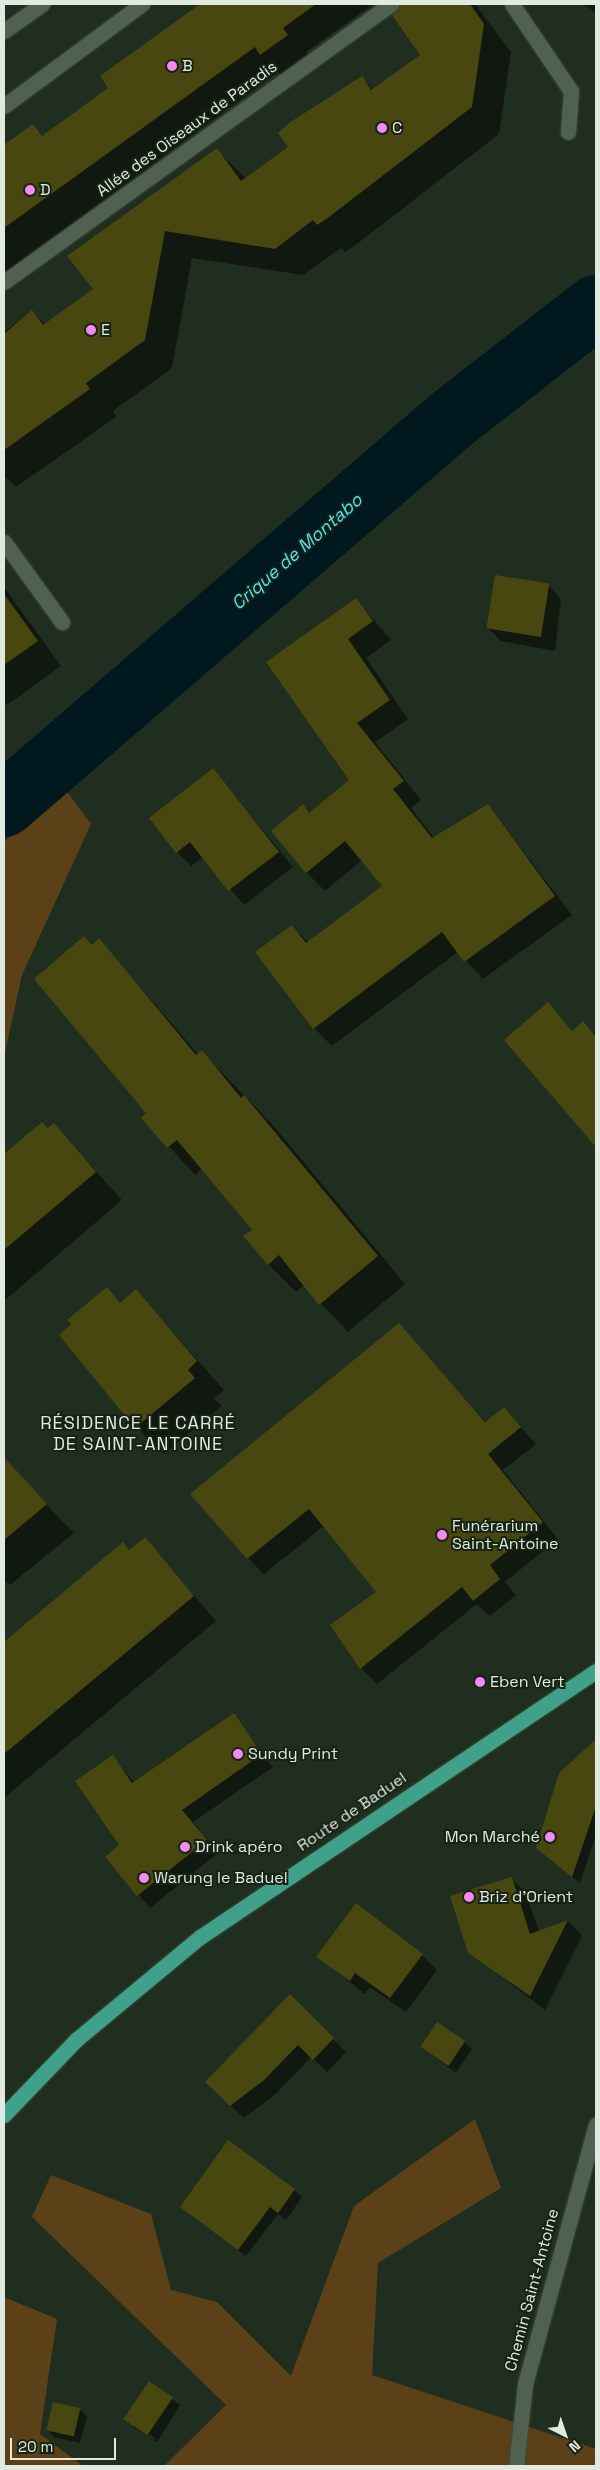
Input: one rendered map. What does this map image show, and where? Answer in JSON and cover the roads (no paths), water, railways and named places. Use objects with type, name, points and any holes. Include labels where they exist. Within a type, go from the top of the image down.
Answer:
[{"type":"main road","name":"Route de Baduel","points":[[4,2115],[77,2039],[200,1937],[596,1671]]},
{"type":"street","points":[[4,31],[42,4]]},
{"type":"street","points":[[4,106],[142,4]]},
{"type":"street","name":"Allée des Oiseaux de Paradis","points":[[4,282],[391,4]]},
{"type":"street","points":[[512,4],[571,91],[568,132]]},
{"type":"street","points":[[4,542],[62,622]]},
{"type":"street","name":"Chemin Saint-Antoine","points":[[516,2466],[525,2384],[596,2125]]},
{"type":"waterway","name":"Crique de Montabo","points":[[4,805],[452,419],[596,307]]},
{"type":"place","name":"B","points":[[172,66]]},
{"type":"place","name":"C","points":[[382,128]]},
{"type":"place","name":"D","points":[[30,190]]},
{"type":"place","name":"E","points":[[91,330]]},
{"type":"place","name":"Funérarium Saint-Antoine","points":[[442,1535]]},
{"type":"place","name":"Eben Vert","points":[[480,1682]]},
{"type":"place","name":"Sundy Print","points":[[238,1754]]},
{"type":"place","name":"Mon Marché","points":[[550,1837]]},
{"type":"place","name":"Drink apéro","points":[[185,1847]]},
{"type":"place","name":"Warung le Baduel","points":[[144,1878]]},
{"type":"place","name":"Briz d'Orient","points":[[469,1897]]},
{"type":"district","name":"RÉSIDENCE LE CARRÉ DE SAINT-ANTOINE","points":[[138,1434]]}]
